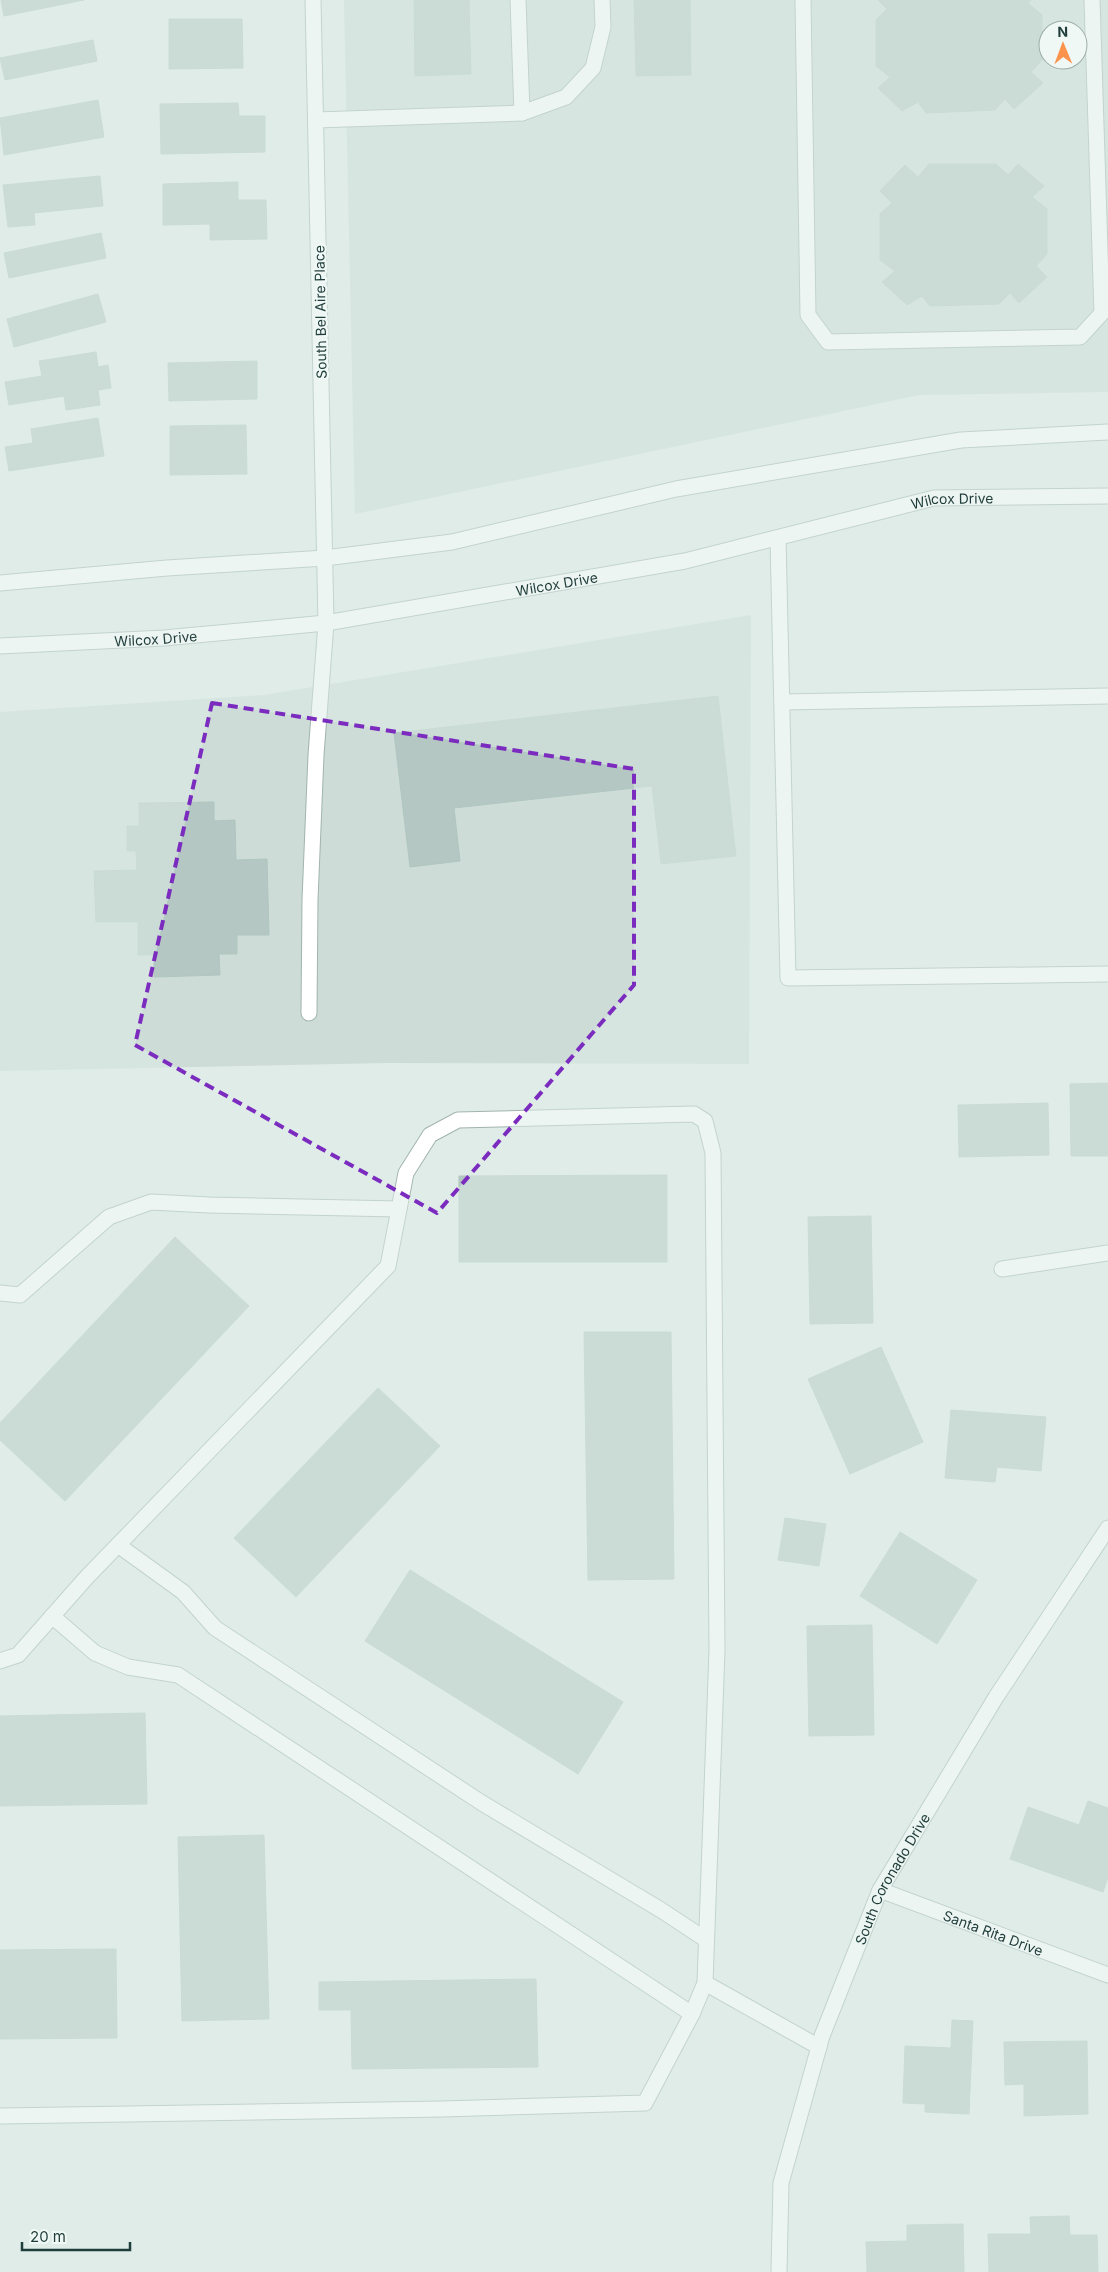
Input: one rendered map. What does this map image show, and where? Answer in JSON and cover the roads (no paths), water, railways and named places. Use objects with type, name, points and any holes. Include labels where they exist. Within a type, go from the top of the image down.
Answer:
[{"type":"street","name":"South Bel Aire Place","points":[[308,1013],[315,764],[326,624],[313,0]]},
{"type":"street","points":[[518,0],[522,113]]},
{"type":"street","points":[[316,120],[522,113],[566,98],[593,68],[603,27],[602,0]]},
{"type":"street","points":[[803,0],[808,315],[828,342],[1080,337],[1102,313],[1092,0]]},
{"type":"street","points":[[0,583],[167,568],[325,558],[452,542],[676,489],[961,440],[1108,432]]},
{"type":"street","name":"Wilcox Drive","points":[[0,646],[164,638],[326,624],[686,562],[934,498],[1108,496]]},
{"type":"street","points":[[778,538],[788,978],[1108,974]]},
{"type":"street","points":[[782,702],[1108,696]]},
{"type":"street","points":[[0,1661],[18,1655],[118,1545],[388,1266],[406,1173],[430,1135],[458,1120],[694,1114],[706,1121],[713,1153],[717,1650],[705,1939],[705,1983],[692,2014],[645,2103],[442,2109],[0,2116]]},
{"type":"street","points":[[0,1293],[20,1295],[110,1217],[151,1202],[399,1209]]},
{"type":"street","points":[[1002,1270],[1108,1253]]},
{"type":"street","name":"South Coronado Drive","points":[[779,2272],[782,2183],[819,2047],[880,1890],[996,1697],[1108,1528]]},
{"type":"street","points":[[118,1545],[183,1592],[215,1628],[482,1803],[661,1910],[705,1939]]},
{"type":"street","points":[[52,1616],[95,1652],[128,1667],[178,1675],[692,2014]]},
{"type":"street","name":"Santa Rita Drive","points":[[880,1890],[1108,1976]]},
{"type":"street","points":[[705,1983],[819,2047]]}]
